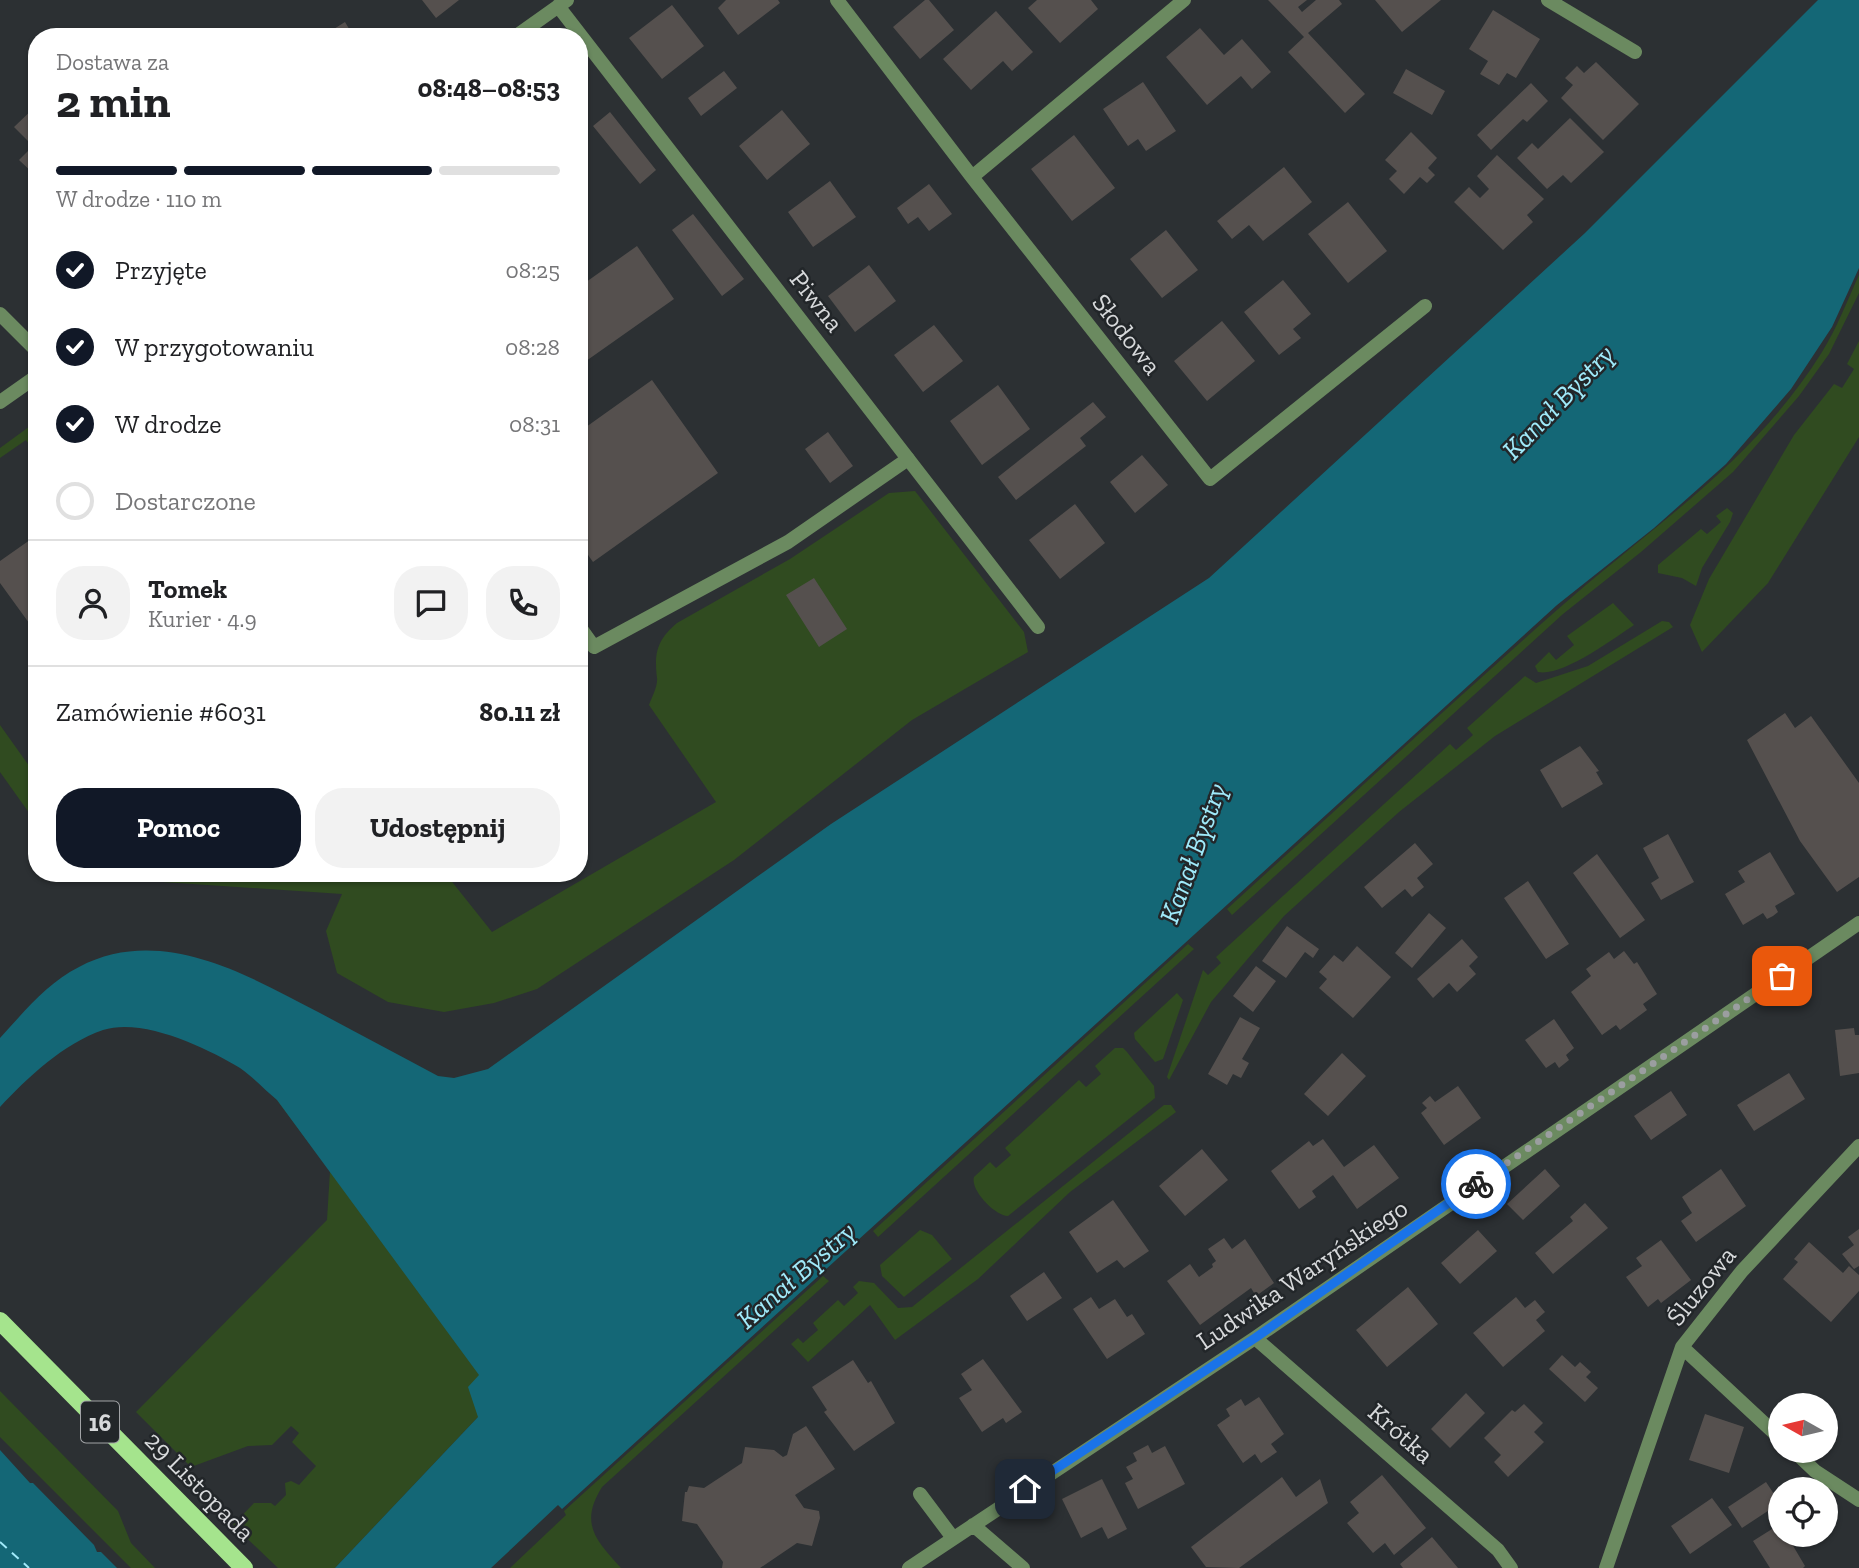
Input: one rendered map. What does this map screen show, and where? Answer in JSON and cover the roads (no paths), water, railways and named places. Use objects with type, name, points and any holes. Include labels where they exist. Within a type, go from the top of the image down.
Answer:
[{"type":"main road","name":"29 Listopada","points":[[0,1321],[244,1568]]},
{"type":"street","name":"Słodowa","points":[[837,0],[972,177],[1210,479],[1425,306]]},
{"type":"street","points":[[972,177],[1184,0]]},
{"type":"street","points":[[1548,0],[1635,52]]},
{"type":"street","points":[[528,28],[563,3]]},
{"type":"street","name":"Piwna","points":[[563,3],[582,28]]},
{"type":"street","name":"Piwna","points":[[588,36],[1038,627]]},
{"type":"street","points":[[0,314],[28,342]]},
{"type":"street","points":[[0,402],[28,382]]},
{"type":"street","points":[[588,639],[594,647],[788,542],[908,459]]},
{"type":"street","name":"Ludwika Waryńskiego","points":[[909,1568],[1255,1338],[1859,923]]},
{"type":"street","name":"Śluzowa","points":[[1606,1568],[1682,1347],[1742,1271],[1859,1146]]},
{"type":"street","name":"Krótka","points":[[1255,1338],[1498,1550],[1511,1568]]},
{"type":"street","points":[[1682,1347],[1768,1427]]},
{"type":"street","points":[[1808,1463],[1859,1500]]},
{"type":"street","points":[[920,1494],[953,1538]]},
{"type":"street","points":[[973,1525],[1023,1568]]},
{"type":"water","name":"Kanał Bystry","points":[[1818,0],[1859,0],[1859,268],[1832,327],[1791,389],[1726,464],[1654,528],[1557,605],[562,1509],[558,1505],[491,1568],[335,1568],[478,1417],[468,1387],[479,1375],[277,1100],[245,1072],[226,1060],[193,1044],[155,1031],[119,1027],[103,1030],[60,1053],[34,1073],[0,1107],[0,1038],[27,1008],[67,974],[110,955],[141,951],[172,953],[233,970],[438,1076],[454,1078],[488,1069],[831,824],[1209,578],[1585,233]]},
{"type":"water","points":[[0,1444],[123,1568],[0,1568]]}]
